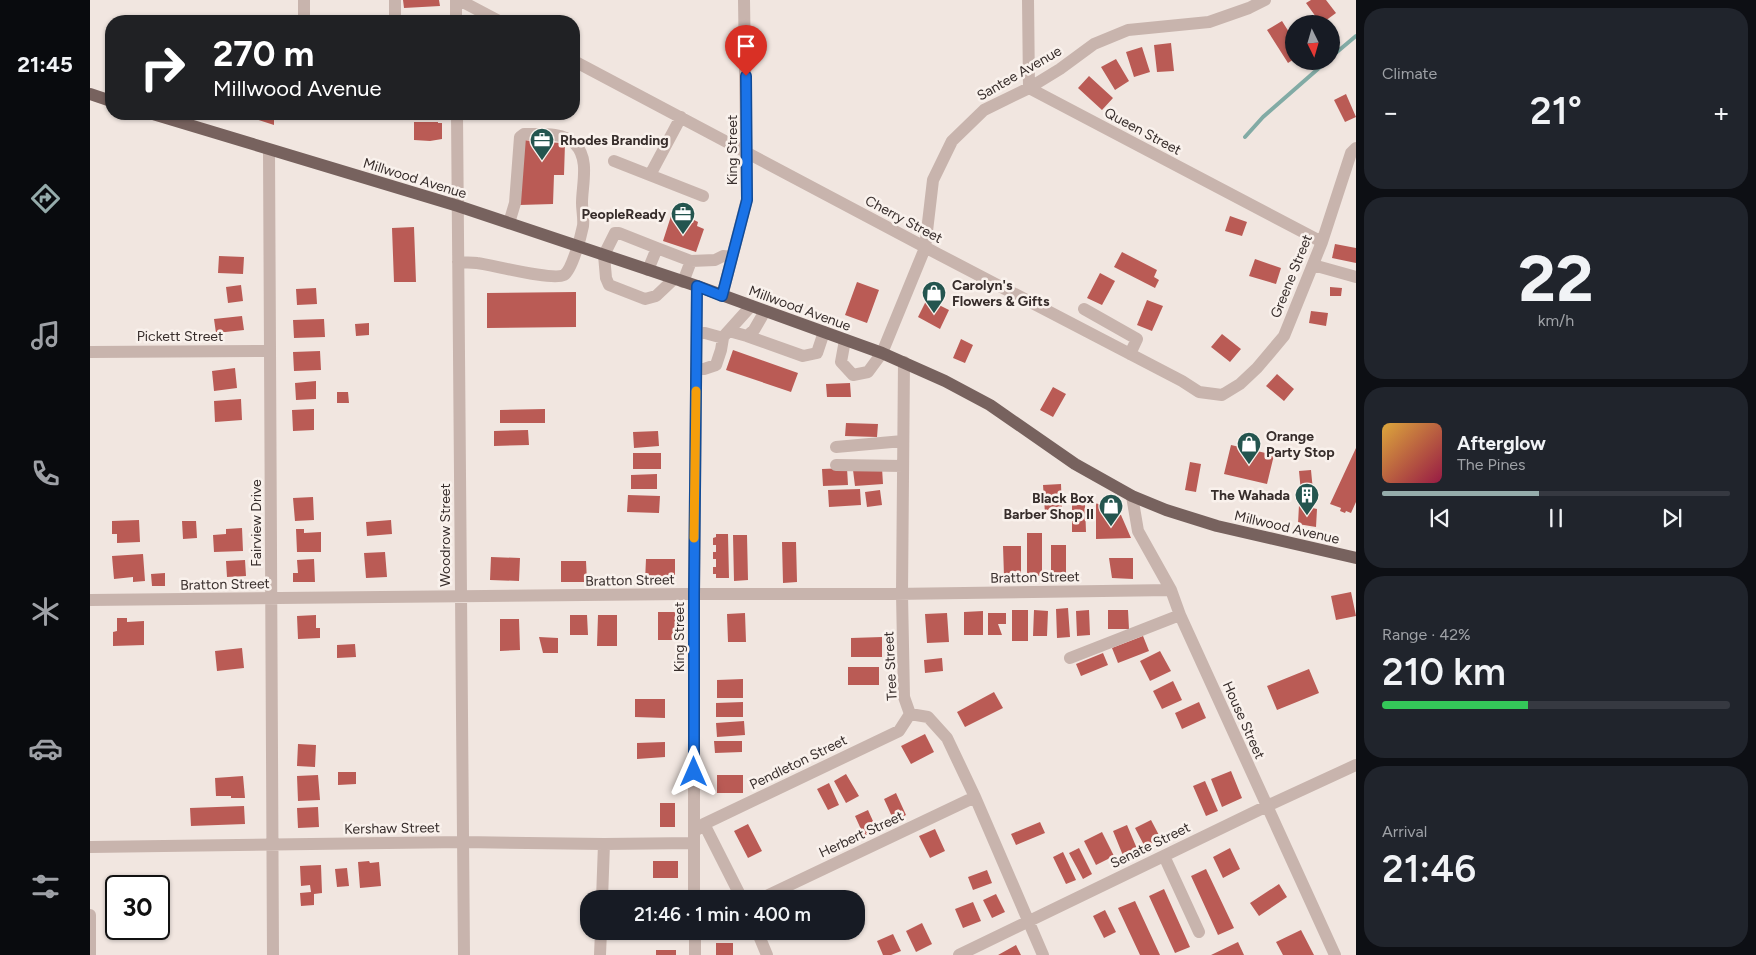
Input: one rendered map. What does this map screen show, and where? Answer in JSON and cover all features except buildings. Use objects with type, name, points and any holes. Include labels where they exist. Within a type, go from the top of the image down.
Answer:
[{"type":"main road","points":[[90,94],[105,99]]},
{"type":"main road","name":"Millwood Avenue","points":[[172,120],[458,206],[697,286],[882,353],[945,381],[990,405],[1075,464],[1132,496],[1166,510],[1217,526],[1356,558]]},
{"type":"street","points":[[304,0],[304,15]]},
{"type":"street","points":[[395,0],[395,15]]},
{"type":"street","points":[[457,15],[458,0],[487,15]]},
{"type":"street","name":"King Street","points":[[722,296],[747,200],[748,153],[744,0]]},
{"type":"street","points":[[1028,0],[1029,88]]},
{"type":"street","name":"Santee Avenue","points":[[845,340],[841,362],[853,375],[868,372],[882,353],[925,248],[933,180],[952,141],[984,110],[1029,88],[1060,69],[1094,44],[1128,30],[1209,22],[1249,8],[1265,0]]},
{"type":"street","name":"Cherry Street","points":[[580,64],[925,248],[1182,381],[1199,392],[1222,395]]},
{"type":"street","name":"Queen Street","points":[[1029,88],[1322,242]]},
{"type":"street","points":[[650,175],[681,118]]},
{"type":"street","name":"Woodrow Street","points":[[457,120],[464,955]]},
{"type":"street","points":[[458,262],[477,263],[526,273],[557,276],[564,274],[571,265],[583,227],[584,176],[581,152],[575,144],[563,136],[524,134],[520,137],[515,203],[509,223]]},
{"type":"street","name":"Greene Street","points":[[1222,395],[1240,384],[1257,368],[1284,336],[1322,242],[1351,153],[1356,148]]},
{"type":"street","name":"Fairview Drive","points":[[269,150],[273,955]]},
{"type":"street","points":[[614,162],[703,196]]},
{"type":"street","points":[[691,261],[679,280],[656,296],[645,299],[608,285],[604,255],[615,234],[619,232],[691,261],[715,260],[723,256],[732,257]]},
{"type":"street","points":[[648,270],[657,248]]},
{"type":"street","points":[[1313,265],[1356,277]]},
{"type":"street","name":"King Street","points":[[694,890],[697,833],[694,594],[697,286]]},
{"type":"street","points":[[696,369],[704,369],[716,365],[726,335],[751,306]]},
{"type":"street","points":[[1084,309],[1137,339],[1130,354]]},
{"type":"street","points":[[747,336],[754,330],[765,311]]},
{"type":"street","points":[[1097,337],[1106,322]]},
{"type":"street","points":[[696,333],[747,336],[803,356],[817,353],[824,332]]},
{"type":"street","name":"Pickett Street","points":[[90,352],[270,351]]},
{"type":"street","name":"Tree Street","points":[[904,362],[902,594],[904,697],[910,714],[928,717],[947,738],[975,797],[1042,955]]},
{"type":"street","points":[[836,447],[903,441]]},
{"type":"street","points":[[836,465],[903,466]]},
{"type":"street","name":"House Street","points":[[1132,496],[1138,531],[1171,590],[1180,614],[1335,955]]},
{"type":"street","name":"Bratton Street","points":[[90,600],[694,594],[902,594],[1171,590]]},
{"type":"street","points":[[1070,658],[1180,614]]},
{"type":"street","name":"Pendleton Street","points":[[697,833],[899,731],[910,714]]},
{"type":"street","name":"Senate Street","points":[[959,955],[1356,765]]},
{"type":"street","name":"Herbert Street","points":[[779,890],[975,797]]},
{"type":"street","points":[[697,833],[736,890]]},
{"type":"street","name":"Kershaw Street","points":[[90,847],[463,842],[604,844],[697,833]]},
{"type":"street","points":[[602,890],[604,844]]},
{"type":"street","points":[[1164,856],[1199,932]]},
{"type":"street","points":[[90,915],[90,955]]},
{"type":"street","points":[[600,940],[600,955]]},
{"type":"street","points":[[695,940],[695,955]]},
{"type":"street","points":[[761,940],[768,955]]},
{"type":"waterway","points":[[1340,49],[1356,36]]},
{"type":"waterway","points":[[1245,137],[1263,117],[1317,70]]},
{"type":"slow traffic","points":[[694,538],[696,391]]},
{"type":"place","name":"Rhodes Branding","points":[[542,161]]},
{"type":"place","name":"PeopleReady","points":[[683,235]]},
{"type":"place","name":"Carolyn's Flowers & Gifts","points":[[934,314]]},
{"type":"place","name":"Orange Party Stop","points":[[1249,465]]},
{"type":"place","name":"The Wahada","points":[[1307,516]]},
{"type":"place","name":"Black Box Barber Shop II","points":[[1111,527]]},
{"type":"route","points":[[694,772],[697,286],[722,296],[747,200],[746,76]]}]
